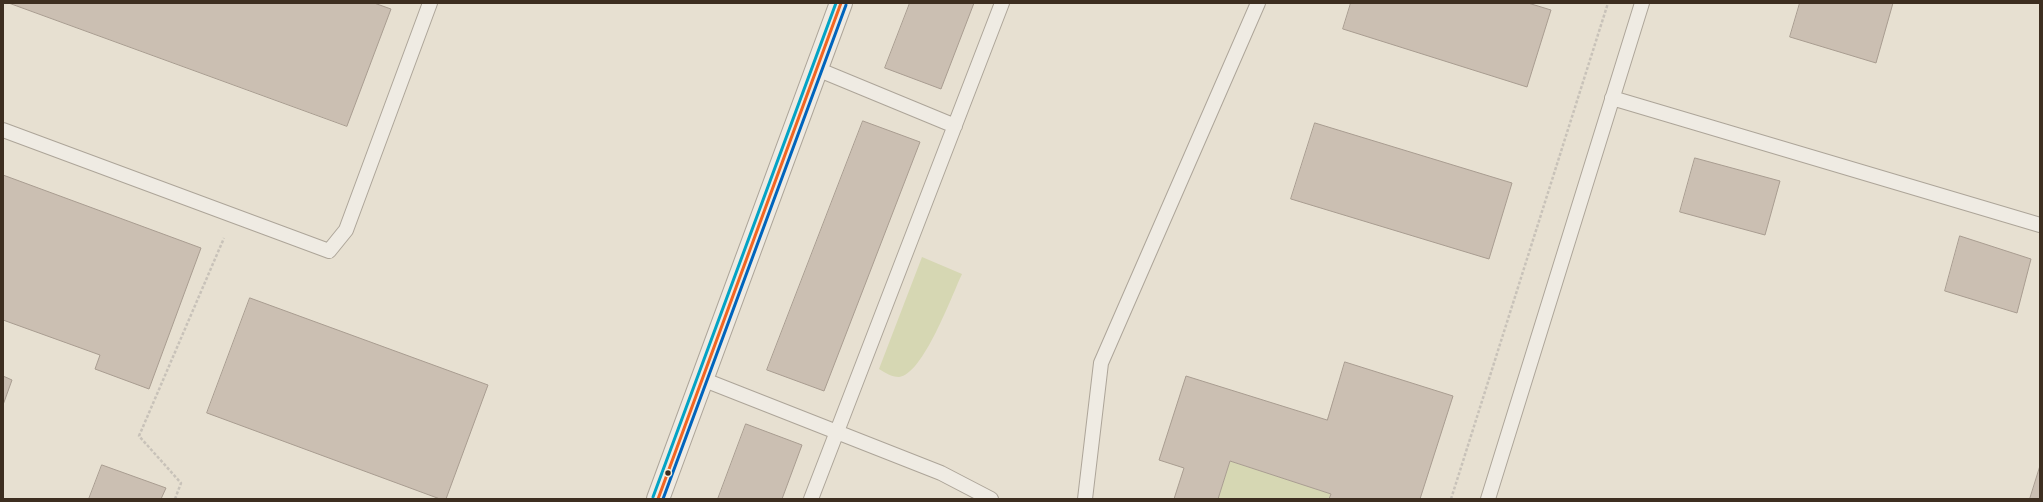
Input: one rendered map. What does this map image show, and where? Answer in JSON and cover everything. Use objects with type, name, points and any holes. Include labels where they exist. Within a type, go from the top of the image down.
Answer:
[{"type":"street","points":[[658,499],[841,3]]},
{"type":"lane","points":[[3,130],[329,251],[346,230],[430,3]]},
{"type":"lane","points":[[811,499],[1002,3]]},
{"type":"lane","points":[[1085,499],[1101,363],[1258,3]]},
{"type":"lane","points":[[1488,499],[1642,3]]},
{"type":"lane","points":[[816,70],[955,126]]},
{"type":"lane","points":[[1612,98],[2040,225]]},
{"type":"lane","points":[[702,379],[941,473],[991,499]]},
{"type":"path","points":[[1451,499],[1608,3]]},
{"type":"path","points":[[175,499],[181,483],[138,436],[234,216]]},
{"type":"green space","points":[[922,257],[962,274],[936,333],[918,363],[908,373],[899,377],[893,376],[879,369]]},
{"type":"green space","points":[[1230,461],[1331,494],[1329,499],[1218,499]]},
{"type":"building","points":[[9,3],[374,3],[391,9],[347,126]]},
{"type":"building","points":[[910,3],[974,3],[941,89],[885,68]]},
{"type":"building","points":[[1351,3],[1528,3],[1551,10],[1527,87],[1343,29]]},
{"type":"building","points":[[1800,3],[1893,3],[1876,63],[1790,37]]},
{"type":"building","points":[[863,121],[920,142],[824,391],[767,370]]},
{"type":"building","points":[[1315,123],[1512,183],[1489,259],[1291,199]]},
{"type":"building","points":[[1695,158],[1780,181],[1765,235],[1680,212]]},
{"type":"building","points":[[3,175],[201,248],[149,389],[95,369],[100,355],[3,320]]},
{"type":"building","points":[[1960,236],[2031,259],[2017,313],[1945,291]]},
{"type":"building","points":[[250,298],[488,385],[446,499],[440,499],[207,413]]},
{"type":"building","points":[[1345,362],[1453,396],[1420,499],[1329,499],[1331,494],[1230,461],[1218,499],[1174,499],[1184,468],[1159,460],[1186,376],[1327,420]]},
{"type":"building","points":[[3,376],[12,380],[3,405]]},
{"type":"building","points":[[746,424],[802,445],[782,499],[718,499]]},
{"type":"building","points":[[102,465],[166,488],[161,499],[89,499]]},
{"type":"building","points":[[2040,466],[2040,499],[2030,499]]},
{"type":"transit line","points":[[653,497],[836,3]]},
{"type":"transit line","points":[[658,499],[841,3]]},
{"type":"transit line","points":[[663,499],[846,5]]}]
